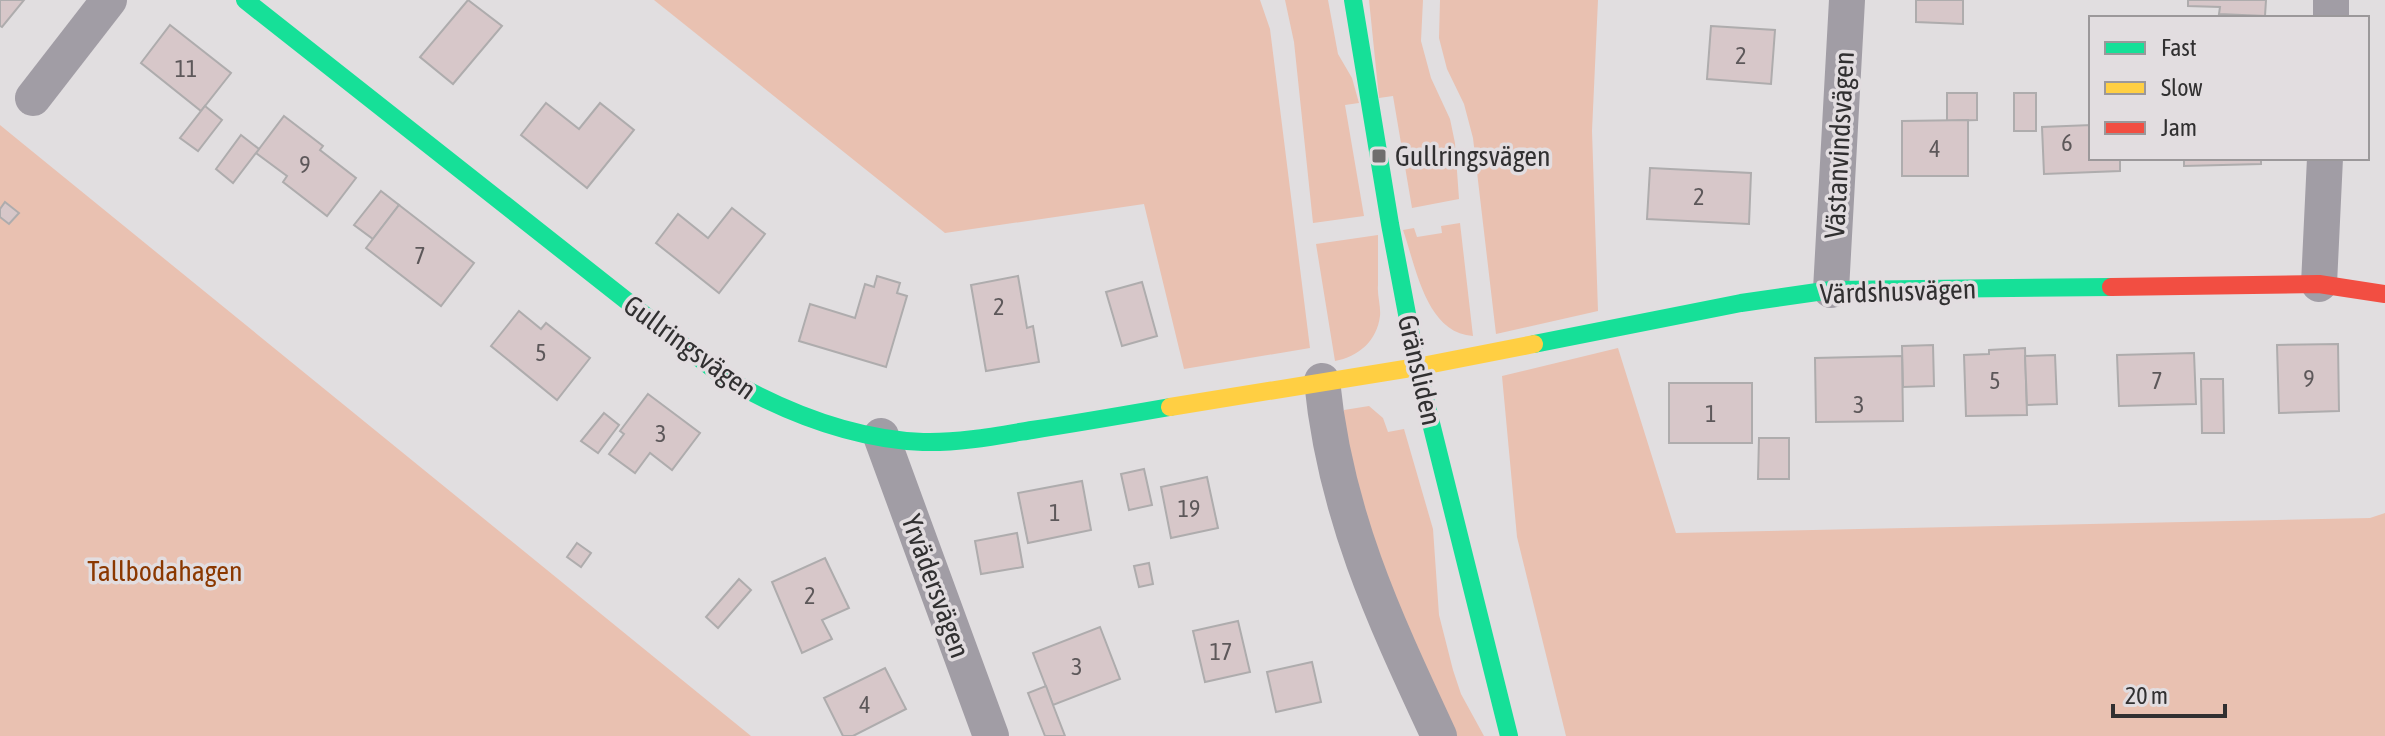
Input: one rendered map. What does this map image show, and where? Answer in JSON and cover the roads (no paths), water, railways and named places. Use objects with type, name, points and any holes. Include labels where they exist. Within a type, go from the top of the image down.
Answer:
[{"type":"street","points":[[33,98],[109,0]]},
{"type":"street","name":"Gullringsvägen","points":[[245,0],[722,376],[748,393],[778,406],[881,436],[919,442],[957,441],[1417,367]]},
{"type":"street","name":"Gränsliden","points":[[1353,0],[1417,367],[1509,736]]},
{"type":"street","name":"Västanvindsvägen","points":[[1831,290],[1847,0]]},
{"type":"street","points":[[2319,284],[2325,160]]},
{"type":"street","name":"Värdshusvägen","points":[[1417,367],[1741,303],[1831,290],[2319,284],[2385,294]]},
{"type":"street","points":[[1322,381],[1330,440],[1349,522],[1376,599],[1439,736]]},
{"type":"street","name":"Yrvädersvägen","points":[[881,436],[991,736]]},
{"type":"place","name":"Gullringsvägen","points":[[1379,156]]},
{"type":"park label","name":"Tallbodahagen","points":[[165,571]]}]
